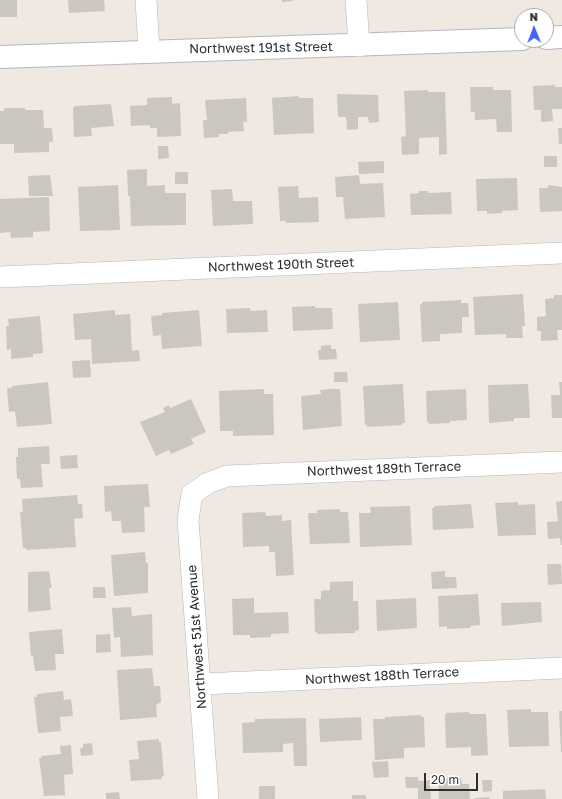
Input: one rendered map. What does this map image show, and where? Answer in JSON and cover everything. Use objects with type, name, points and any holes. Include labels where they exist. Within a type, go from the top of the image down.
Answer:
[{"type":"street","points":[[146,0],[149,51]]},
{"type":"street","points":[[356,0],[359,46]]},
{"type":"street","name":"Northwest 191st Street","points":[[0,57],[149,51],[359,46],[514,39]]},
{"type":"street","name":"Northwest 190th Street","points":[[0,277],[562,254]]},
{"type":"street","name":"Northwest 189th Terrace","points":[[208,483],[227,476],[562,462]]},
{"type":"street","name":"Northwest 51st Avenue","points":[[208,483],[192,494],[188,520],[202,684],[208,799]]},
{"type":"street","name":"Northwest 188th Terrace","points":[[202,684],[562,668]]},
{"type":"building","points":[[0,0],[17,0],[17,17],[0,17]]},
{"type":"building","points":[[68,0],[104,0],[105,11],[69,13]]},
{"type":"building","points":[[282,0],[293,0],[293,1],[282,2]]},
{"type":"building","points":[[555,85],[555,87],[562,87],[562,109],[552,109],[553,121],[541,122],[541,110],[534,110],[533,86]]},
{"type":"building","points":[[470,87],[493,87],[493,90],[511,90],[512,132],[497,132],[496,119],[475,120],[475,112],[471,112]]},
{"type":"building","points":[[428,90],[428,92],[445,92],[447,154],[439,155],[439,137],[419,138],[419,154],[402,155],[401,137],[406,136],[404,91]]},
{"type":"building","points":[[337,94],[378,95],[379,122],[369,123],[368,117],[358,117],[358,129],[347,130],[346,117],[338,117]]},
{"type":"building","points":[[298,96],[299,98],[313,98],[314,133],[274,135],[272,98]]},
{"type":"building","points":[[172,97],[172,104],[180,103],[181,136],[157,137],[157,128],[150,128],[150,125],[131,126],[130,106],[147,105],[147,98]]},
{"type":"building","points":[[246,98],[247,122],[243,122],[244,131],[228,132],[228,134],[219,134],[219,137],[204,138],[203,120],[207,120],[205,100]]},
{"type":"building","points":[[111,104],[114,126],[91,128],[92,136],[74,137],[73,108],[75,106]]},
{"type":"building","points":[[4,108],[43,110],[44,128],[52,128],[53,142],[49,142],[49,152],[14,153],[14,144],[0,144],[0,111],[4,111]]},
{"type":"building","points":[[558,128],[562,128],[562,144],[559,144]]},
{"type":"building","points":[[158,146],[168,146],[169,158],[158,159]]},
{"type":"building","points":[[544,156],[557,156],[557,167],[544,167]]},
{"type":"building","points":[[384,161],[384,173],[359,174],[358,162]]},
{"type":"building","points":[[147,169],[147,186],[165,185],[165,193],[186,193],[186,225],[131,226],[127,170]]},
{"type":"building","points":[[175,172],[188,172],[188,184],[175,184]]},
{"type":"building","points":[[50,175],[53,196],[29,196],[28,176]]},
{"type":"building","points":[[359,175],[360,184],[383,183],[385,217],[345,219],[343,197],[336,197],[335,177]]},
{"type":"building","points":[[517,178],[518,210],[487,214],[487,211],[477,211],[476,179]]},
{"type":"building","points":[[118,185],[120,230],[80,231],[78,187]]},
{"type":"building","points":[[548,185],[562,187],[562,211],[540,212],[539,188],[548,188]]},
{"type":"building","points":[[298,186],[299,198],[318,197],[319,222],[286,223],[286,221],[280,221],[278,187]]},
{"type":"building","points":[[232,189],[233,201],[252,201],[253,224],[213,226],[211,190]]},
{"type":"building","points":[[419,191],[428,191],[428,193],[451,192],[452,214],[411,215],[410,194],[419,193]]},
{"type":"building","points":[[49,197],[50,231],[33,232],[33,237],[11,238],[10,232],[0,233],[0,199]]},
{"type":"building","points":[[523,294],[525,326],[522,326],[523,338],[506,338],[506,334],[475,335],[473,297]]},
{"type":"building","points":[[554,295],[562,295],[562,330],[557,330],[558,340],[541,341],[541,331],[537,331],[537,317],[546,316],[545,299],[554,298]]},
{"type":"building","points":[[461,300],[461,303],[468,303],[469,317],[462,317],[462,333],[440,334],[440,341],[422,342],[420,304],[422,304],[422,302]]},
{"type":"building","points":[[398,302],[400,340],[360,342],[358,304]]},
{"type":"building","points":[[315,306],[315,308],[332,308],[333,329],[293,331],[292,307]]},
{"type":"building","points":[[250,308],[250,311],[267,310],[268,332],[227,333],[226,309]]},
{"type":"building","points":[[115,310],[115,315],[130,314],[132,351],[139,350],[140,361],[92,364],[91,339],[75,340],[73,314]]},
{"type":"building","points":[[199,310],[202,346],[162,349],[161,335],[153,336],[151,316],[162,315],[162,313]]},
{"type":"building","points":[[40,316],[43,353],[33,354],[33,357],[11,359],[11,349],[7,350],[6,326],[9,326],[8,319]]},
{"type":"building","points":[[331,345],[331,349],[336,349],[337,359],[319,360],[318,350],[321,350],[321,346]]},
{"type":"building","points":[[90,360],[91,377],[73,378],[72,361]]},
{"type":"building","points":[[334,372],[347,372],[348,382],[334,382]]},
{"type":"building","points":[[48,382],[52,424],[17,427],[15,411],[9,412],[7,388],[12,388],[12,386]]},
{"type":"building","points":[[559,382],[562,382],[562,418],[552,418],[551,395],[560,395]]},
{"type":"building","points":[[403,384],[405,423],[402,423],[402,425],[367,427],[367,425],[365,425],[363,386]]},
{"type":"building","points":[[528,384],[530,418],[514,418],[514,421],[489,423],[488,385]]},
{"type":"building","points":[[264,389],[264,394],[273,394],[274,435],[233,436],[233,431],[220,431],[219,391]]},
{"type":"building","points":[[340,389],[342,426],[303,430],[301,396],[321,394],[320,390]]},
{"type":"building","points":[[466,389],[467,420],[450,421],[450,423],[429,424],[429,422],[427,422],[426,391]]},
{"type":"building","points":[[191,399],[206,432],[191,439],[194,444],[171,454],[169,450],[156,456],[140,422],[165,412],[163,408],[169,405],[170,408]]},
{"type":"building","points":[[49,446],[50,464],[41,464],[43,487],[21,488],[20,479],[17,479],[16,457],[18,457],[18,448]]},
{"type":"building","points":[[77,455],[78,468],[61,469],[60,456]]},
{"type":"building","points":[[148,484],[150,507],[144,507],[145,532],[122,533],[121,521],[112,521],[111,511],[105,512],[104,486]]},
{"type":"building","points":[[77,495],[78,504],[82,504],[83,518],[74,519],[76,547],[26,550],[26,548],[23,548],[20,512],[23,512],[22,499]]},
{"type":"building","points":[[562,501],[561,545],[560,538],[548,539],[547,522],[558,521],[556,502]]},
{"type":"building","points":[[518,502],[518,505],[535,504],[536,535],[498,536],[495,503]]},
{"type":"building","points":[[471,504],[474,528],[433,530],[432,508],[434,508],[434,506]]},
{"type":"building","points":[[410,506],[412,545],[360,547],[359,513],[371,513],[370,507]]},
{"type":"building","points":[[340,509],[340,512],[348,512],[350,543],[310,544],[308,513],[317,513],[317,510]]},
{"type":"building","points":[[265,512],[266,516],[282,515],[282,521],[291,520],[294,575],[276,576],[275,552],[269,552],[269,546],[243,547],[242,513]]},
{"type":"building","points":[[145,552],[146,563],[148,563],[148,593],[114,596],[111,555]]},
{"type":"building","points":[[547,564],[561,564],[562,584],[548,585]]},
{"type":"building","points":[[49,571],[52,588],[49,588],[51,610],[28,612],[28,572]]},
{"type":"building","points":[[445,571],[445,577],[456,577],[457,588],[432,589],[431,572]]},
{"type":"building","points":[[353,581],[353,601],[358,601],[359,630],[355,631],[355,633],[317,634],[317,632],[315,632],[314,599],[321,599],[321,591],[330,590],[330,582]]},
{"type":"building","points":[[93,587],[105,587],[106,598],[93,598]]},
{"type":"building","points":[[478,594],[480,625],[470,626],[470,628],[447,629],[447,626],[439,627],[438,596]]},
{"type":"building","points":[[254,598],[254,613],[288,612],[289,633],[271,634],[271,637],[250,638],[250,635],[233,635],[232,599]]},
{"type":"building","points":[[416,598],[417,628],[377,631],[376,600]]},
{"type":"building","points":[[541,602],[542,622],[502,626],[501,603]]},
{"type":"building","points":[[131,607],[132,616],[152,614],[153,655],[121,657],[120,637],[114,638],[112,608]]},
{"type":"building","points":[[62,629],[64,654],[55,654],[56,670],[35,671],[33,656],[31,656],[29,632]]},
{"type":"building","points":[[110,634],[111,652],[96,653],[96,635]]},
{"type":"building","points":[[152,668],[154,686],[160,686],[161,702],[156,705],[157,717],[120,720],[117,670]]},
{"type":"building","points":[[63,691],[64,700],[71,699],[73,716],[60,717],[61,731],[38,733],[34,697],[37,697],[37,694]]},
{"type":"building","points":[[531,709],[531,712],[548,712],[549,746],[509,747],[507,710]]},
{"type":"building","points":[[559,711],[562,711],[562,752],[561,752]]},
{"type":"building","points":[[469,712],[469,714],[486,714],[488,755],[471,756],[471,747],[446,748],[446,713]]},
{"type":"building","points":[[421,715],[421,717],[424,717],[425,747],[404,748],[404,758],[375,760],[373,719]]},
{"type":"building","points":[[361,717],[362,740],[320,742],[319,719]]},
{"type":"building","points":[[306,718],[307,766],[294,766],[293,743],[283,744],[283,752],[243,753],[242,723],[255,722],[255,719]]},
{"type":"building","points":[[159,739],[159,742],[161,742],[164,776],[161,777],[162,779],[131,781],[129,760],[139,759],[137,741]]},
{"type":"building","points":[[92,743],[93,755],[81,756],[80,748],[83,748],[83,744]]},
{"type":"building","points":[[71,745],[73,774],[64,775],[65,795],[44,796],[39,758],[42,758],[41,756],[61,754],[60,746]]},
{"type":"building","points":[[388,761],[389,777],[374,778],[372,762]]},
{"type":"building","points":[[405,777],[418,777],[418,781],[430,780],[431,799],[418,799],[418,788],[406,788]]},
{"type":"building","points":[[461,778],[462,784],[469,784],[470,799],[439,799],[438,779]]},
{"type":"building","points":[[482,780],[492,780],[492,791],[483,792]]},
{"type":"building","points":[[259,786],[275,786],[275,799],[259,799]]},
{"type":"building","points":[[545,789],[546,799],[503,799],[503,791]]},
{"type":"building","points":[[119,792],[120,799],[106,799],[106,793]]},
{"type":"building","points":[[352,795],[366,795],[366,799],[352,799]]},
{"type":"building","points":[[490,797],[490,799],[475,799],[475,798]]}]
